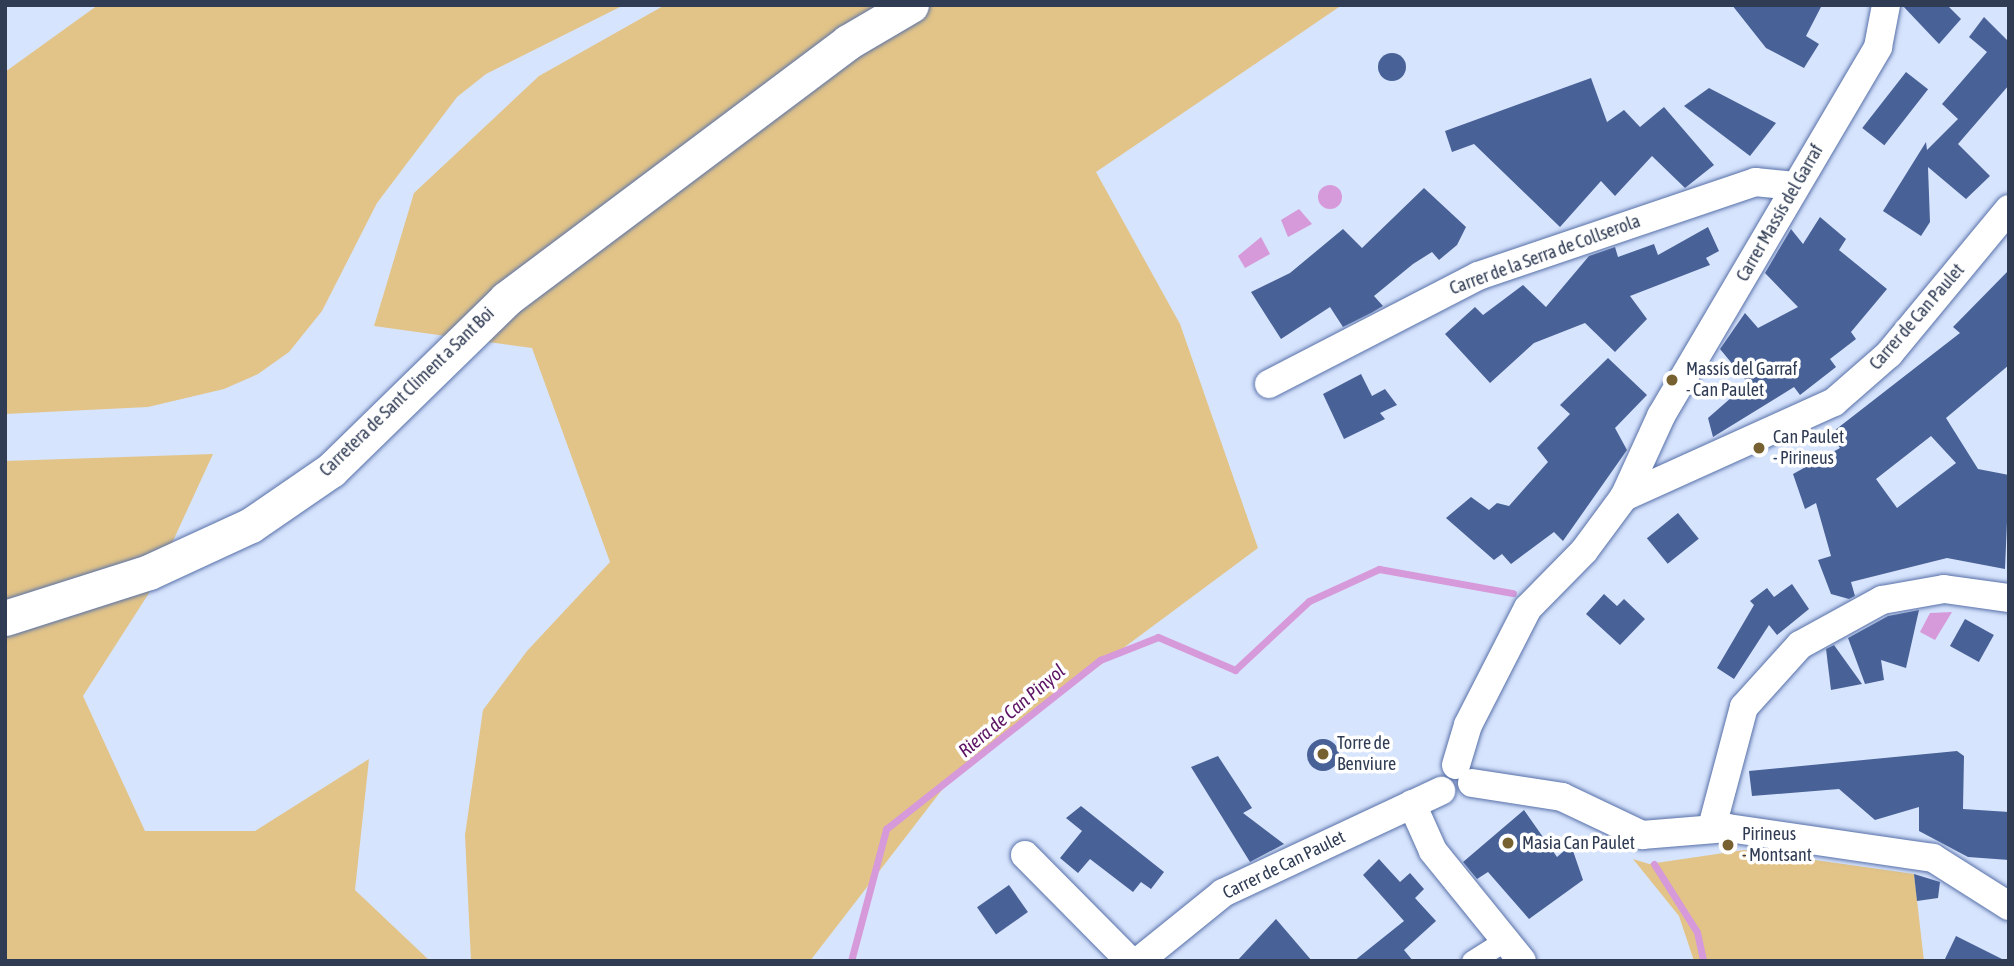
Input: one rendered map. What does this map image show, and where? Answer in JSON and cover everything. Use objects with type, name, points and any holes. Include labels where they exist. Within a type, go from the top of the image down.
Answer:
[{"type":"street","name":"Carretera de Sant Climent a Sant Boi","points":[[5,618],[149,572],[251,525],[331,470],[506,299],[848,42],[911,5]]},
{"type":"street","name":"Carrer Massís del Garraf","points":[[1648,446],[1661,416],[1878,47],[1886,5]]},
{"type":"street","name":"Carrer de la Serra de Collserola","points":[[1269,384],[1478,276],[1755,182],[1795,186]]},
{"type":"street","name":"Carrer de Can Paulet","points":[[1624,497],[1834,402],[1889,354],[2009,209]]},
{"type":"street","points":[[1661,416],[1667,448],[1692,465]]},
{"type":"street","name":"Carrer de Can Paulet","points":[[1139,961],[1223,893],[1441,791],[1442,772],[1464,774],[1491,674],[1528,608],[1584,551],[1624,497],[1648,446]]},
{"type":"street","points":[[1712,827],[1744,707],[1800,645],[1882,600],[1944,589],[2009,597]]},
{"type":"street","points":[[1464,774],[1562,797],[1642,835],[1712,827],[1933,858],[2009,906]]},
{"type":"street","points":[[1412,804],[1433,851],[1515,950],[1472,961]]},
{"type":"street","points":[[1025,855],[1130,961]]},
{"type":"shaded area","points":[[98,5],[624,5],[486,74],[457,97],[377,203],[322,311],[289,352],[258,374],[224,389],[148,407],[5,414],[5,72]]},
{"type":"shaded area","points":[[665,5],[1342,5],[1096,172],[1180,324],[1258,548],[955,773],[810,961],[471,961],[465,835],[483,710],[527,651],[610,562],[532,348],[374,326],[414,193],[539,76]]},
{"type":"shaded area","points":[[1330,185],[1341,192],[1342,197],[1335,208],[1330,209],[1319,202],[1318,197],[1325,186]]},
{"type":"shaded area","points":[[1299,209],[1312,224],[1288,237],[1281,220]]},
{"type":"shaded area","points":[[1261,237],[1270,254],[1245,268],[1238,256]]},
{"type":"shaded area","points":[[213,454],[149,593],[83,696],[145,831],[255,831],[369,759],[355,890],[430,961],[5,961],[5,461]]},
{"type":"shaded area","points":[[1952,612],[1935,640],[1920,632],[1930,613]]},
{"type":"shaded area","points":[[1744,850],[1914,874],[1924,961],[1694,961],[1679,916],[1633,859],[1649,864]]},
{"type":"building","points":[[1732,5],[1822,5],[1806,36],[1819,44],[1804,68],[1766,48]]},
{"type":"building","points":[[1902,5],[1947,5],[1961,19],[1939,44]]},
{"type":"building","points":[[1984,17],[2009,42],[2009,85],[1958,144],[1990,176],[1966,199],[1928,167],[1930,222],[1921,236],[1883,211],[1926,142],[1927,150],[1958,119],[1942,104],[1987,52],[1969,37]]},
{"type":"building","points":[[1392,53],[1402,57],[1406,67],[1402,77],[1392,81],[1382,77],[1378,67],[1382,57]]},
{"type":"building","points":[[1906,72],[1928,89],[1884,145],[1862,128]]},
{"type":"building","points":[[1591,78],[1607,122],[1624,110],[1640,127],[1664,107],[1714,165],[1685,188],[1652,156],[1615,196],[1601,181],[1560,227],[1474,144],[1452,152],[1445,131]]},
{"type":"building","points":[[1709,88],[1776,123],[1750,156],[1684,106]]},
{"type":"building","points":[[1424,188],[1466,227],[1457,245],[1439,260],[1432,252],[1413,264],[1374,296],[1383,306],[1371,313],[1343,327],[1330,307],[1281,339],[1251,292],[1290,273],[1343,229],[1362,248]]},
{"type":"building","points":[[1820,217],[1846,239],[1839,250],[1887,289],[1851,332],[1856,339],[1830,359],[1836,367],[1800,395],[1794,387],[1713,437],[1708,418],[1748,383],[1720,349],[1745,313],[1758,328],[1798,307],[1765,273],[1791,229],[1803,244]]},
{"type":"building","points":[[1708,227],[1719,251],[1706,258],[1710,265],[1630,296],[1647,319],[1615,352],[1585,323],[1534,343],[1490,383],[1445,334],[1475,307],[1483,315],[1523,285],[1546,307],[1589,256],[1615,247],[1618,257],[1654,244],[1658,255]]},
{"type":"building","points":[[2009,270],[2009,365],[1946,418],[1978,469],[2009,475],[2005,569],[1947,558],[1851,582],[1855,596],[1849,599],[1831,594],[1818,560],[1831,556],[1816,503],[1805,509],[1793,474],[1840,448],[1830,434],[1960,333],[1953,327]],"holes":[[[1931,436],[1956,463],[1897,508],[1876,479]]]},
{"type":"building","points":[[1608,358],[1647,395],[1615,428],[1627,450],[1563,541],[1554,532],[1511,564],[1502,554],[1494,560],[1446,518],[1471,497],[1489,510],[1497,503],[1509,506],[1548,462],[1537,448],[1570,414],[1560,405]]},
{"type":"building","points":[[1361,374],[1372,396],[1385,389],[1397,405],[1380,413],[1385,419],[1344,439],[1323,394]]},
{"type":"building","points":[[1678,513],[1699,539],[1668,564],[1647,538]]},
{"type":"building","points":[[1792,584],[1809,609],[1777,635],[1769,625],[1734,679],[1717,668],[1754,605],[1750,601],[1767,588],[1774,597]]},
{"type":"building","points":[[1604,594],[1617,606],[1624,599],[1645,619],[1620,645],[1586,614]]},
{"type":"building","points":[[1919,610],[1906,668],[1881,660],[1884,680],[1865,684],[1848,638],[1888,616]]},
{"type":"building","points":[[1965,619],[1994,635],[1979,662],[1950,646]]},
{"type":"building","points":[[1834,645],[1862,684],[1831,690],[1826,649]]},
{"type":"building","name":"Torre de Benviure","points":[[1323,739],[1334,744],[1339,755],[1334,766],[1323,771],[1312,766],[1307,755],[1312,744]]},
{"type":"building","points":[[1957,751],[1964,756],[1963,809],[2009,812],[2009,860],[1968,857],[1919,831],[1919,807],[1875,820],[1839,789],[1752,796],[1749,771]]},
{"type":"building","points":[[1218,756],[1252,808],[1243,813],[1284,844],[1250,862],[1191,767]]},
{"type":"building","points":[[1081,806],[1164,872],[1151,889],[1141,882],[1133,892],[1090,859],[1078,873],[1060,858],[1082,831],[1066,818]]},
{"type":"building","points":[[1524,810],[1557,857],[1571,845],[1583,880],[1529,919],[1488,872],[1477,879],[1463,862]]},
{"type":"building","points":[[1379,859],[1400,882],[1410,873],[1424,889],[1415,898],[1436,921],[1404,950],[1413,961],[1354,961],[1404,921],[1363,875]]},
{"type":"building","points":[[1914,874],[1940,882],[1938,898],[1917,901]]},
{"type":"building","points":[[1009,885],[1028,912],[996,934],[977,907]]},
{"type":"building","points":[[1276,919],[1312,961],[1237,961]]},
{"type":"building","points":[[1956,936],[2006,961],[1944,961]]},
{"type":"waterway","name":"Riera de Can Pinyol","points":[[851,961],[886,829],[1100,660],[1158,637],[1235,670],[1309,601],[1379,569],[1513,593]]},
{"type":"waterway","points":[[1654,864],[1697,932],[1703,961]]},
{"type":"place","name":"Massís del Garraf - Can Paulet","points":[[1672,380]]},
{"type":"place","name":"Can Paulet - Pirineus","points":[[1759,448]]},
{"type":"place","name":"Torre de Benviure","points":[[1323,754]]},
{"type":"place","name":"Masia Can Paulet","points":[[1508,843]]},
{"type":"place","name":"Pirineus - Montsant","points":[[1728,845]]}]
